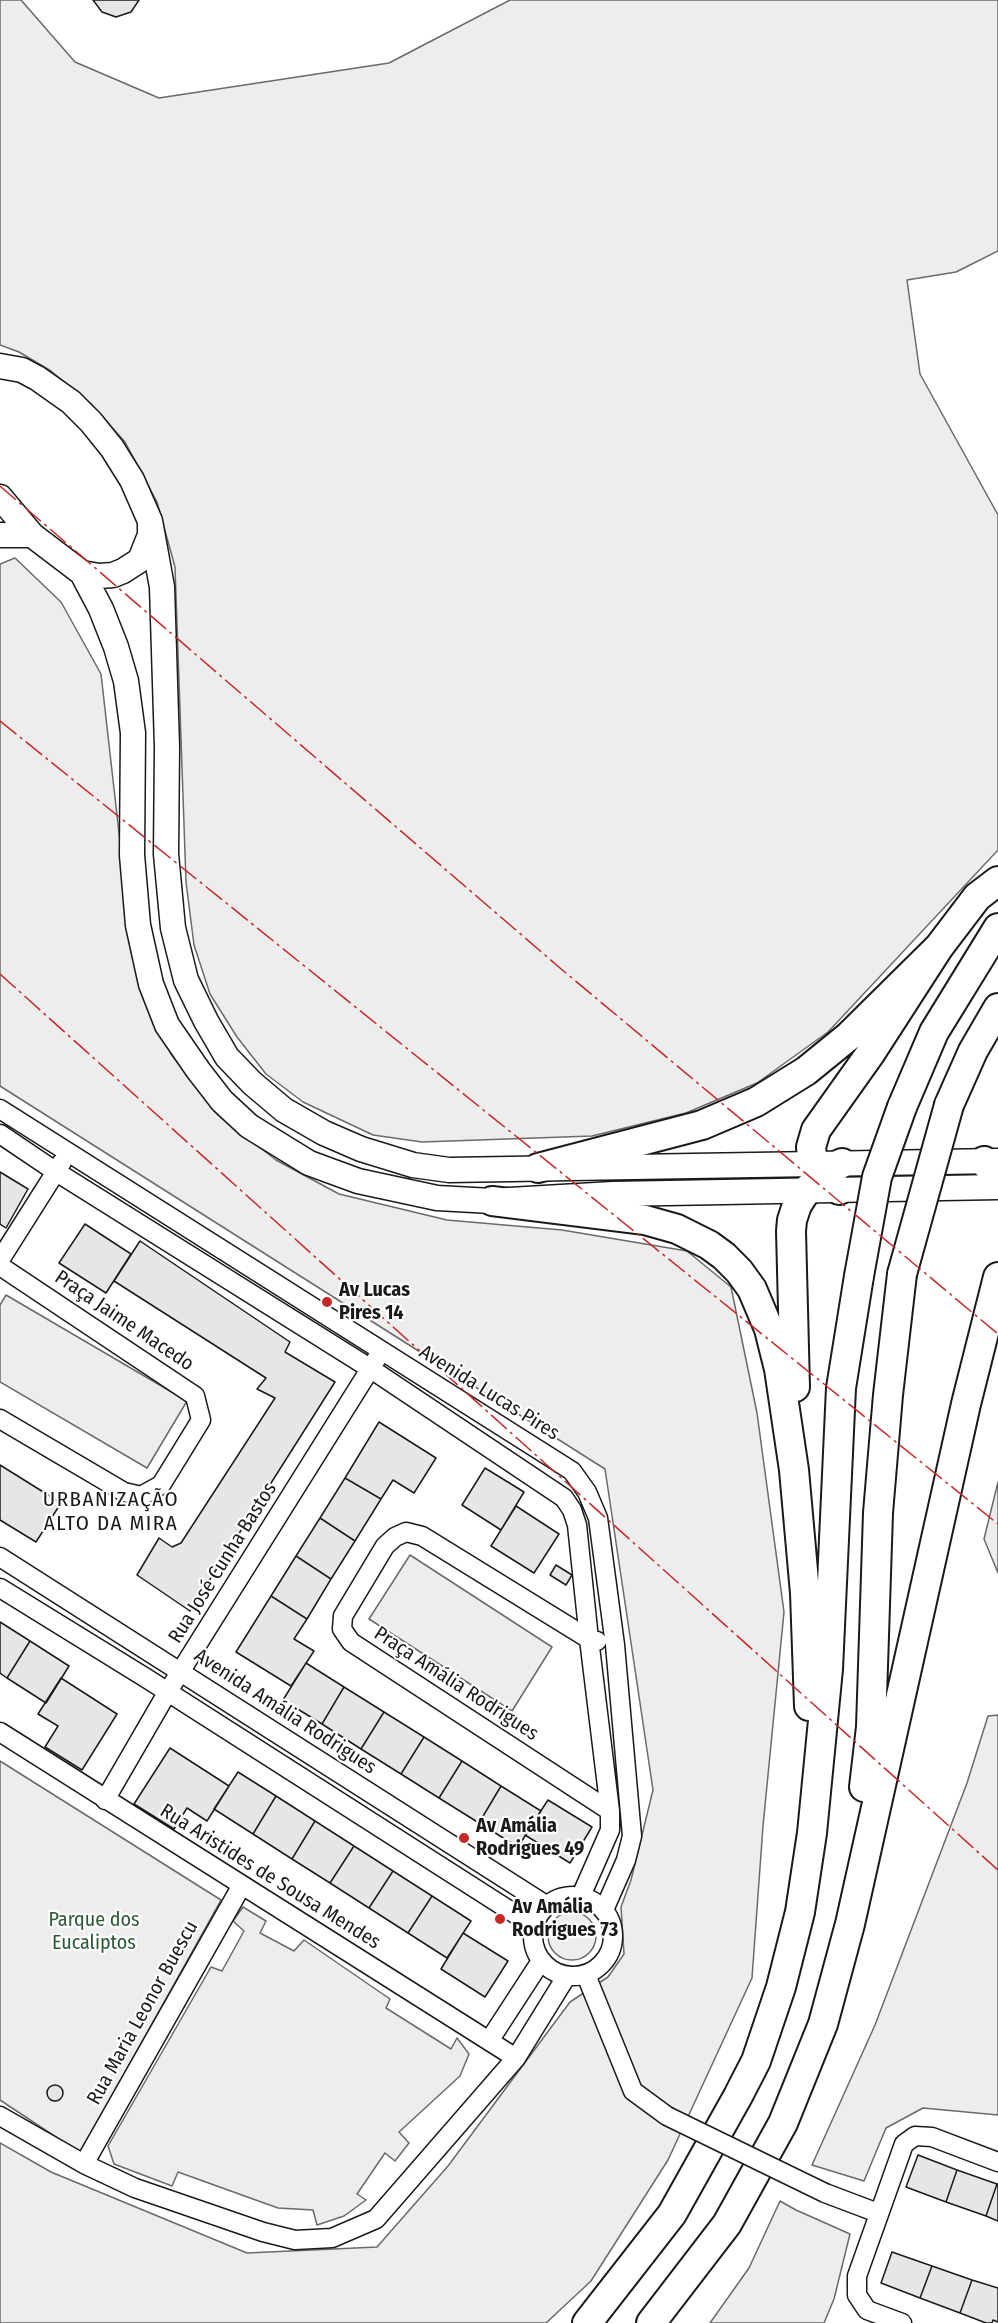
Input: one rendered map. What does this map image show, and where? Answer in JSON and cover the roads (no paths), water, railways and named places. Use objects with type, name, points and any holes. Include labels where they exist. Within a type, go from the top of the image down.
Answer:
[{"type":"highway","points":[[794,1470],[795,1388],[790,1231],[797,1205],[824,1177],[811,1147],[816,1130],[870,1054],[939,947],[977,897],[998,881]]},
{"type":"highway","points":[[587,2323],[672,2214],[756,2061],[780,1987],[800,1912],[812,1833],[828,1669],[842,1388],[877,1177],[902,1107],[934,1032],[998,928]]},
{"type":"highway","points":[[538,1168],[702,1125],[756,1102],[806,1071],[849,1036],[939,947]]},
{"type":"highway","points":[[850,1924],[871,1727],[878,1513],[888,1395],[902,1274],[949,1105],[973,1051],[998,1008]]},
{"type":"highway","points":[[492,1201],[645,1220],[676,1228],[692,1235],[724,1256],[752,1289],[769,1329],[779,1368],[794,1470],[805,1593],[812,1833]]},
{"type":"highway","points":[[651,2323],[727,2224],[783,2123],[823,2024],[850,1924],[966,1404],[993,1305],[998,1277]]},
{"type":"main road","points":[[0,366],[22,370],[37,378],[71,402],[92,422],[132,480],[150,521],[162,586],[166,854],[173,928],[186,980],[227,1057],[252,1083],[284,1110],[324,1133],[361,1149],[413,1165],[449,1170],[538,1168],[824,1177],[993,1174]]},
{"type":"main road","points":[[0,497],[32,535],[82,573],[101,609],[126,681],[133,733],[132,855],[138,926],[151,984],[167,1025],[222,1101],[249,1126],[309,1163],[358,1181],[437,1198],[492,1201],[824,1177]]},
{"type":"main road","points":[[82,573],[99,576],[113,575],[133,566],[140,560],[148,543],[150,521]]},
{"type":"main road","points":[[0,535],[32,535]]},
{"type":"street","name":"Avenida Lucas Pires","points":[[0,1109],[572,1471],[587,1492],[598,1518],[615,1646],[632,1836],[626,1860],[604,1910]]},
{"type":"street","points":[[0,1134],[370,1369],[564,1498],[572,1510],[577,1525],[610,1811],[610,1830],[581,1896]]},
{"type":"street","points":[[0,1260],[55,1171],[69,1153]]},
{"type":"street","name":"Praça Jaime Macedo","points":[[0,1266],[195,1396],[201,1420],[161,1485],[141,1496],[124,1492],[0,1419]]},
{"type":"street","name":"Rua José Cunha Bastos","points":[[105,1800],[167,1693],[380,1351]]},
{"type":"street","name":"Praça Amália Rodrigues","points":[[610,1811],[351,1642],[342,1629],[342,1616],[385,1546],[395,1537],[406,1532],[422,1536],[589,1639],[615,1646]]},
{"type":"street","name":"Avenida Amália Rodrigues","points":[[0,1557],[546,1905]]},
{"type":"street","points":[[0,1588],[534,1926]]},
{"type":"street","name":"Rua Aristides de Sousa Mendes","points":[[0,1732],[516,2058]]},
{"type":"street","name":"Rua Maria Leonor Buescu","points":[[84,2164],[242,1885]]},
{"type":"street","points":[[581,1896],[594,1901],[604,1910],[611,1921],[614,1934],[612,1947],[606,1959],[597,1969],[586,1975],[566,1977],[554,1972],[541,1961],[534,1943],[534,1926],[546,1905],[560,1898],[581,1896]]},
{"type":"street","points":[[489,2041],[541,1961]]},
{"type":"street","points":[[586,1975],[633,2091],[667,2116],[825,2193],[878,2213]]},
{"type":"street","points":[[0,2116],[84,2164],[135,2188],[263,2232],[296,2240],[332,2238],[376,2219],[516,2058],[566,1977]]},
{"type":"street","points":[[902,2323],[867,2310],[857,2295],[857,2276],[904,2144],[915,2136],[932,2137],[998,2162]]},
{"type":"place","name":"Av Lucas Pires 14","points":[[327,1302]]},
{"type":"place","name":"Av Amália Rodrigues 49","points":[[464,1838]]},
{"type":"place","name":"Av Amália Rodrigues 73","points":[[500,1919]]},
{"type":"district","name":"URBANIZAÇÃO ALTO DA MIRA","points":[[111,1512]]},
{"type":"park label","name":"Parque dos Eucaliptos","points":[[94,1932]]}]
